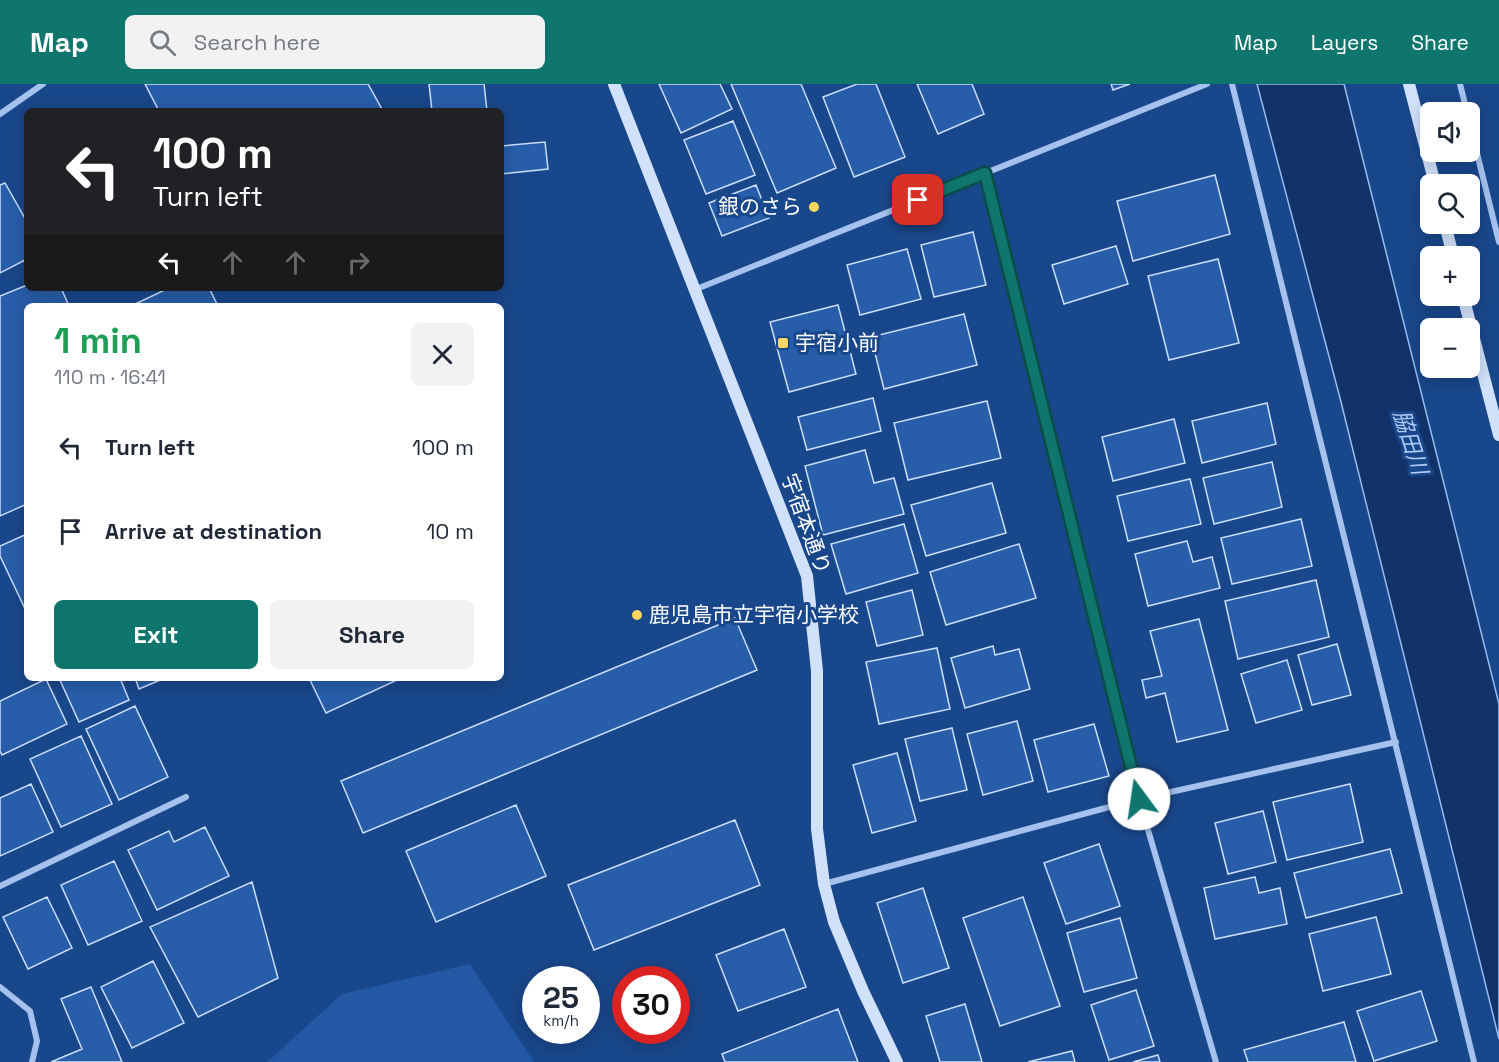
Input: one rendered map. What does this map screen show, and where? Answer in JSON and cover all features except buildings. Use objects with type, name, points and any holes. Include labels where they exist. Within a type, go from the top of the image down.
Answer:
[{"type":"street","points":[[0,114],[43,84]]},
{"type":"street","name":"宇宿本通り","points":[[614,84],[807,576],[818,671],[817,829],[824,884],[834,922],[863,992],[897,1062]]},
{"type":"street","points":[[694,290],[1208,84]]},
{"type":"street","points":[[1232,84],[1474,1062]]},
{"type":"street","points":[[1409,84],[1432,174]]},
{"type":"street","points":[[1460,84],[1464,102]]},
{"type":"street","points":[[1479,162],[1499,242]]},
{"type":"street","points":[[985,173],[1139,799],[1216,1062]]},
{"type":"street","points":[[1466,306],[1499,435]]},
{"type":"street","points":[[824,884],[1139,799],[1396,742]]},
{"type":"street","points":[[0,886],[186,797]]},
{"type":"street","points":[[0,987],[30,1011],[37,1041],[32,1062]]},
{"type":"shaded area","points":[[470,964],[534,1062],[267,1062],[342,994]]},
{"type":"water","name":"脇田川","points":[[1257,84],[1344,84],[1499,704],[1499,1039],[1340,398]]},
{"type":"place","name":"銀のさら","points":[[814,207]]},
{"type":"place","name":"宇宿小前","points":[[783,343]]},
{"type":"place","name":"鹿児島市立宇宿小学校","points":[[637,615]]},
{"type":"route","points":[[918,200],[985,173],[1139,799]]}]
